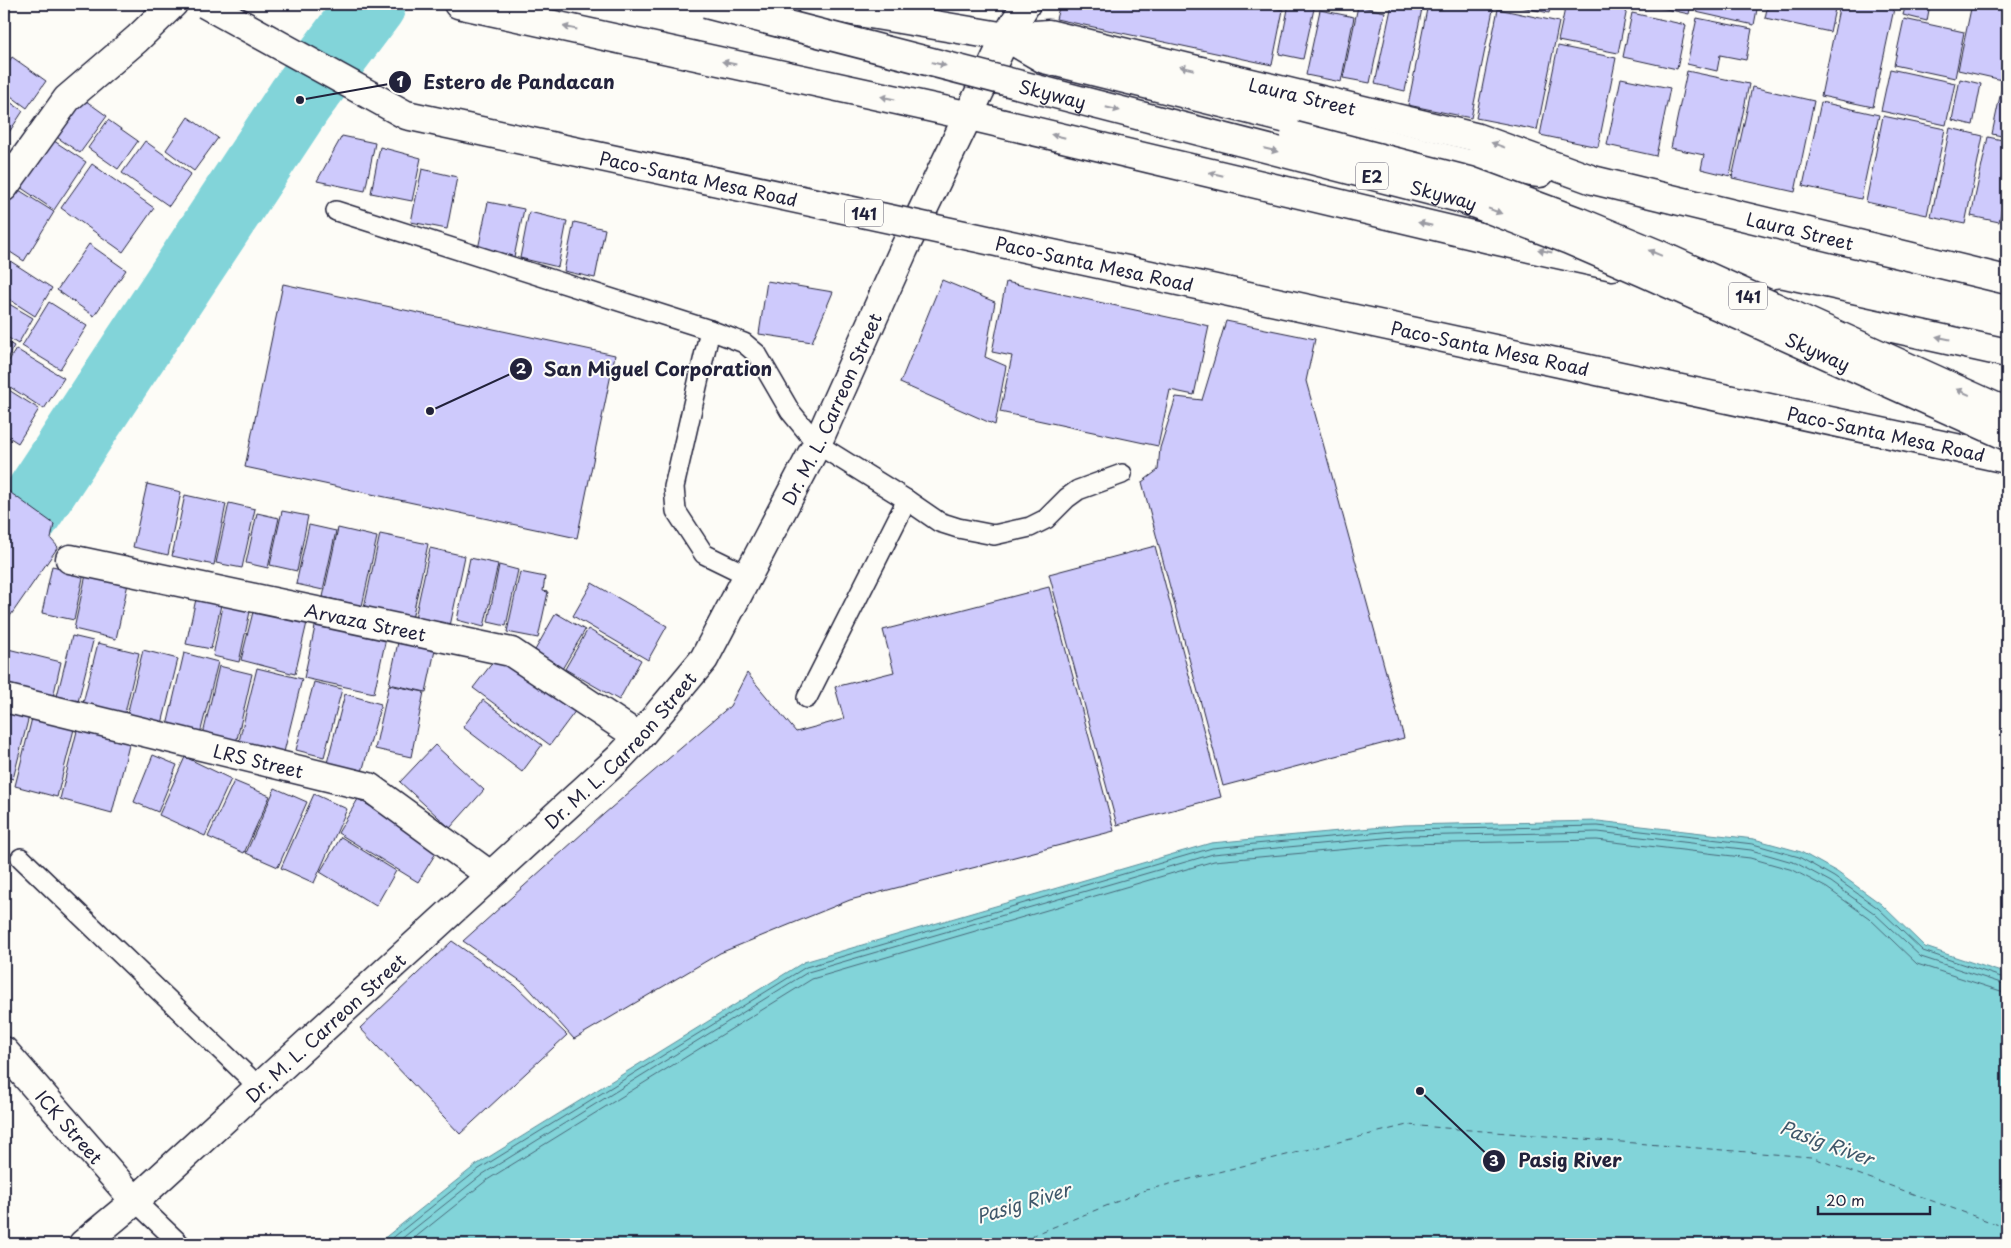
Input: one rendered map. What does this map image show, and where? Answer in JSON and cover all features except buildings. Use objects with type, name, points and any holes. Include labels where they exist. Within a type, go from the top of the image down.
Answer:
[{"type":"main road","points":[[4,187],[67,99],[137,39],[173,4]]},
{"type":"main road","name":"Paco-Santa Mesa Road","points":[[205,4],[406,115],[2007,460]]},
{"type":"main road","name":"141","points":[[458,4],[970,116],[1489,239],[2007,353]]},
{"type":"main road","name":"Skyway","points":[[706,4],[1463,199],[1569,240],[1645,273],[2007,436]]},
{"type":"main road","name":"Skyway","points":[[773,4],[1470,181],[1580,222],[1660,255],[2007,412]]},
{"type":"main road","name":"Laura Street","points":[[812,4],[1006,37],[1044,59],[1126,66],[1426,139],[1469,164],[1593,180],[2007,280]]},
{"type":"main road","name":"Dr. M. L. Carreon Street","points":[[84,1244],[135,1201],[259,1088],[640,737],[704,659],[817,444],[904,249],[970,116],[1006,37],[1026,4]]},
{"type":"main road","name":"Arvaza Street","points":[[70,559],[511,652],[640,737]]},
{"type":"main road","name":"LRS Street","points":[[4,698],[369,787],[490,875]]},
{"type":"main road","name":"ICK Street","points":[[4,1051],[135,1201]]},
{"type":"lane","points":[[336,211],[710,330],[744,343],[757,354],[790,412],[817,444],[939,522],[994,535],[1030,527],[1046,519],[1078,490],[1122,474]]},
{"type":"lane","points":[[710,330],[674,487],[676,511],[704,554],[747,575]]},
{"type":"lane","points":[[807,698],[907,500]]},
{"type":"lane","points":[[20,858],[259,1088]]},
{"type":"lane","points":[[135,1201],[180,1244]]},
{"type":"water","points":[[1598,821],[1754,839],[1801,852],[1837,872],[1881,904],[1925,947],[2007,974],[2007,1244],[377,1244],[476,1165],[804,962],[1211,843],[1404,825]]},
{"type":"waterway","points":[[4,548],[300,100],[372,4]]},
{"type":"ferry route","points":[[1011,1244],[1146,1190],[1407,1125],[1811,1157],[2007,1228]]},
{"type":"place","name":"Estero de Pandacan","points":[[300,100]]},
{"type":"place","name":"San Miguel Corporation","points":[[430,411]]},
{"type":"place","name":"Pasig River","points":[[1420,1091]]}]
